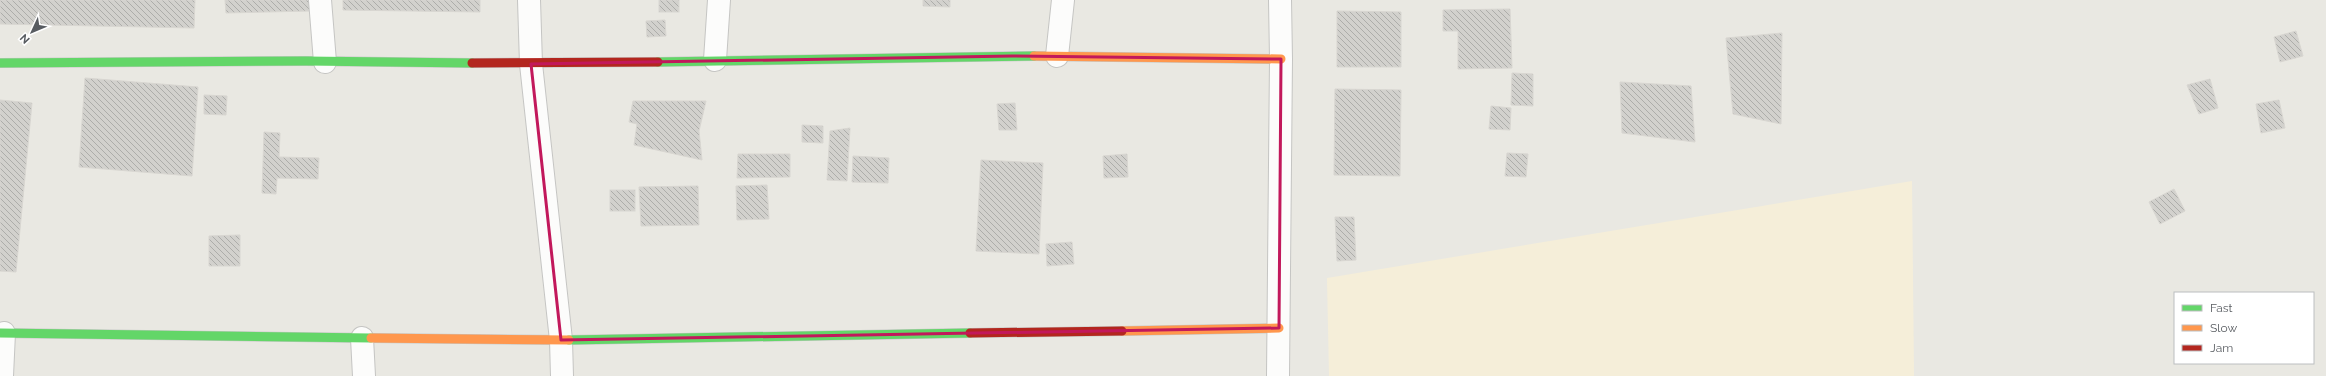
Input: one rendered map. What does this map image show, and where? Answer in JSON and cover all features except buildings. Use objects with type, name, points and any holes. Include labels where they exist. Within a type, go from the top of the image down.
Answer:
[{"type":"street","points":[[320,0],[325,62]]},
{"type":"street","points":[[529,0],[531,64],[561,340],[562,376]]},
{"type":"street","points":[[715,60],[719,0]]},
{"type":"street","points":[[1057,56],[1063,0]]},
{"type":"street","points":[[1278,376],[1281,59],[1280,0]]},
{"type":"street","points":[[0,63],[325,62],[531,64],[715,60],[1057,56],[1281,59]]},
{"type":"street","points":[[2,376],[2,333],[561,340],[1279,328]]},
{"type":"street","points":[[362,338],[364,376]]},
{"type":"highlighted area","points":[[1012,56],[1281,59],[1279,328],[561,340],[531,64]]},
{"type":"shaded area","points":[[1912,181],[1914,376],[1329,376],[1327,278]]},
{"type":"traffic: fast","points":[[658,62],[1034,56]]},
{"type":"traffic: fast","points":[[0,63],[306,61],[472,63]]},
{"type":"traffic: fast","points":[[0,333],[371,338]]},
{"type":"traffic: fast","points":[[569,340],[970,333]]},
{"type":"traffic: slow","points":[[1034,56],[1281,59]]},
{"type":"traffic: slow","points":[[1122,331],[1279,328]]},
{"type":"traffic: slow","points":[[371,338],[569,340]]},
{"type":"traffic: jam","points":[[472,63],[658,62]]},
{"type":"traffic: jam","points":[[970,333],[1122,331]]}]
